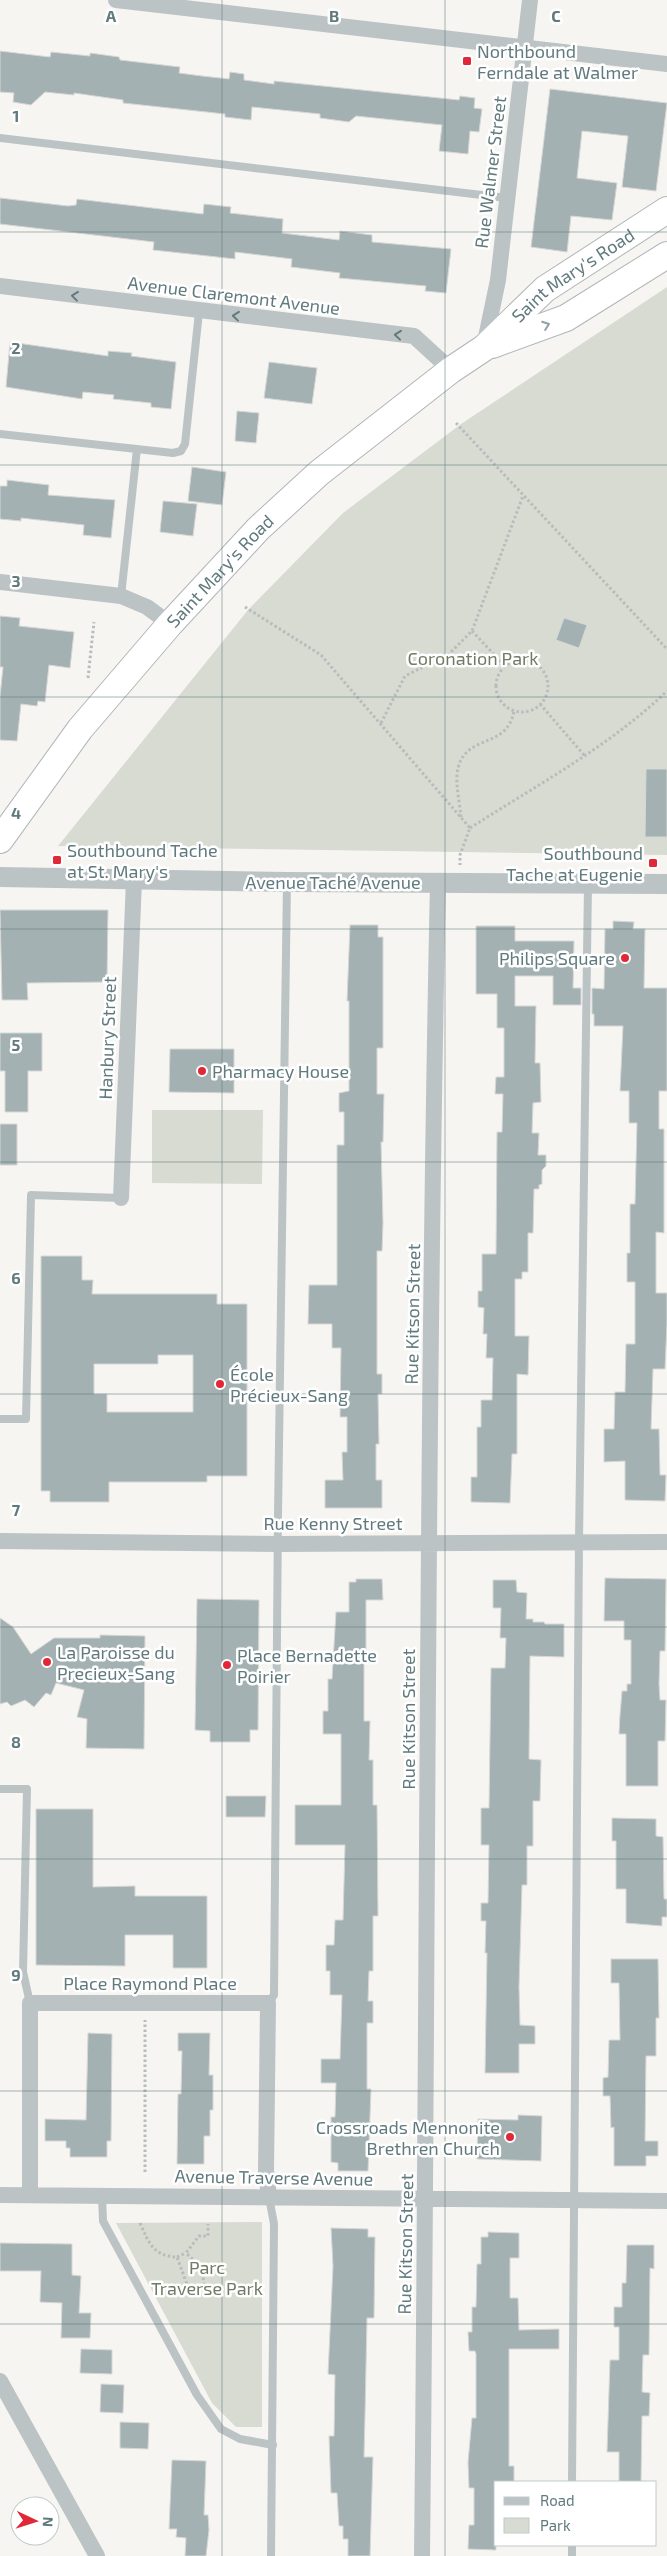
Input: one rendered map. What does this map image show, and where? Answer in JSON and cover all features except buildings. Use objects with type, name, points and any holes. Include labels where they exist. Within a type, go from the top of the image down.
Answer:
[{"type":"highway","name":"Saint Mary's Road","points":[[0,840],[80,730],[170,624],[258,529],[319,473],[451,370],[484,348],[545,289],[667,210]]},
{"type":"highway","name":"Saint Mary's Road","points":[[484,348],[566,318],[667,255]]},
{"type":"street","points":[[116,0],[666,65]]},
{"type":"street","name":"Rue Walmer Street","points":[[484,348],[498,280],[530,0]]},
{"type":"street","name":"Avenue Claremont Avenue","points":[[0,286],[200,312],[414,336],[451,370]]},
{"type":"street","points":[[0,582],[121,596],[147,607],[170,624]]},
{"type":"street","name":"Avenue Taché Avenue","points":[[0,877],[287,882],[667,884]]},
{"type":"street","name":"Hanbury Street","points":[[121,1198],[134,880]]},
{"type":"street","name":"Rue Kitson Street","points":[[422,2556],[426,2199],[429,1542],[438,883]]},
{"type":"street","name":"Rue Kenny Street","points":[[0,1541],[278,1544],[667,1542]]},
{"type":"street","points":[[268,2003],[266,2170],[269,2197]]},
{"type":"street","name":"Place Raymond Place","points":[[30,2004],[268,2003]]},
{"type":"street","points":[[30,2004],[30,2195]]},
{"type":"street","name":"Avenue Traverse Avenue","points":[[0,2195],[667,2201]]},
{"type":"street","points":[[0,2381],[97,2556]]},
{"type":"lane","points":[[0,138],[507,198]]},
{"type":"lane","points":[[0,434],[173,453],[181,451],[185,444],[200,312]]},
{"type":"lane","points":[[121,596],[137,449]]},
{"type":"lane","points":[[268,2003],[274,1995],[287,882]]},
{"type":"lane","points":[[572,2481],[576,2199],[579,1541],[588,884]]},
{"type":"lane","points":[[0,1419],[26,1419],[31,1195],[121,1198]]},
{"type":"lane","points":[[0,1789],[27,1789],[23,1972],[30,2004]]},
{"type":"lane","points":[[102,2196],[103,2220],[197,2395],[221,2429],[230,2436],[273,2445]]},
{"type":"lane","points":[[269,2197],[274,2224],[271,2556]]},
{"type":"path","points":[[456,423],[667,649]]},
{"type":"path","points":[[381,723],[405,676],[449,654],[472,631],[523,496]]},
{"type":"path","points":[[245,608],[321,655],[470,828]]},
{"type":"path","points":[[88,678],[94,622]]},
{"type":"path","points":[[472,631],[505,666]]},
{"type":"path","points":[[520,660],[535,663],[541,668],[547,682],[547,690],[540,704],[528,711],[514,710],[506,706],[497,691],[496,682],[505,666],[520,660]]},
{"type":"path","points":[[460,883],[460,855],[470,828],[584,755],[650,707],[667,691]]},
{"type":"path","points":[[540,704],[584,755]]},
{"type":"path","points":[[462,818],[457,774],[462,760],[475,745],[506,731],[512,721],[514,710]]},
{"type":"path","points":[[145,2172],[146,2004]]},
{"type":"path","points":[[426,2153],[472,2153]]},
{"type":"path","points":[[140,2223],[150,2246],[164,2256],[177,2257],[186,2253],[199,2236],[208,2236],[208,2224]]},
{"type":"path","points":[[177,2257],[188,2288],[198,2295],[205,2294],[202,2268],[186,2253]]},
{"type":"green space","name":"Coronation Park","points":[[667,287],[667,855],[58,846],[248,610],[343,513],[461,424]]},
{"type":"green space","points":[[152,1110],[263,1110],[262,1184],[152,1183]]},
{"type":"green space","name":"Parc Traverse Park","points":[[262,2222],[262,2427],[236,2427],[212,2403],[116,2223]]},
{"type":"place","name":"Northbound Ferndale at Walmer","points":[[467,61]]},
{"type":"place","name":"Southbound Tache at St. Mary's","points":[[57,860]]},
{"type":"place","name":"Southbound Tache at Eugenie","points":[[653,863]]},
{"type":"place","name":"Philips Square","points":[[625,958]]},
{"type":"place","name":"Pharmacy House","points":[[202,1071]]},
{"type":"place","name":"École Précieux-Sang","points":[[220,1384]]},
{"type":"place","name":"La Paroisse du Precieux-Sang","points":[[47,1662]]},
{"type":"place","name":"Place Bernadette Poirier","points":[[227,1665]]},
{"type":"place","name":"Crossroads Mennonite Brethren Church","points":[[510,2137]]}]
